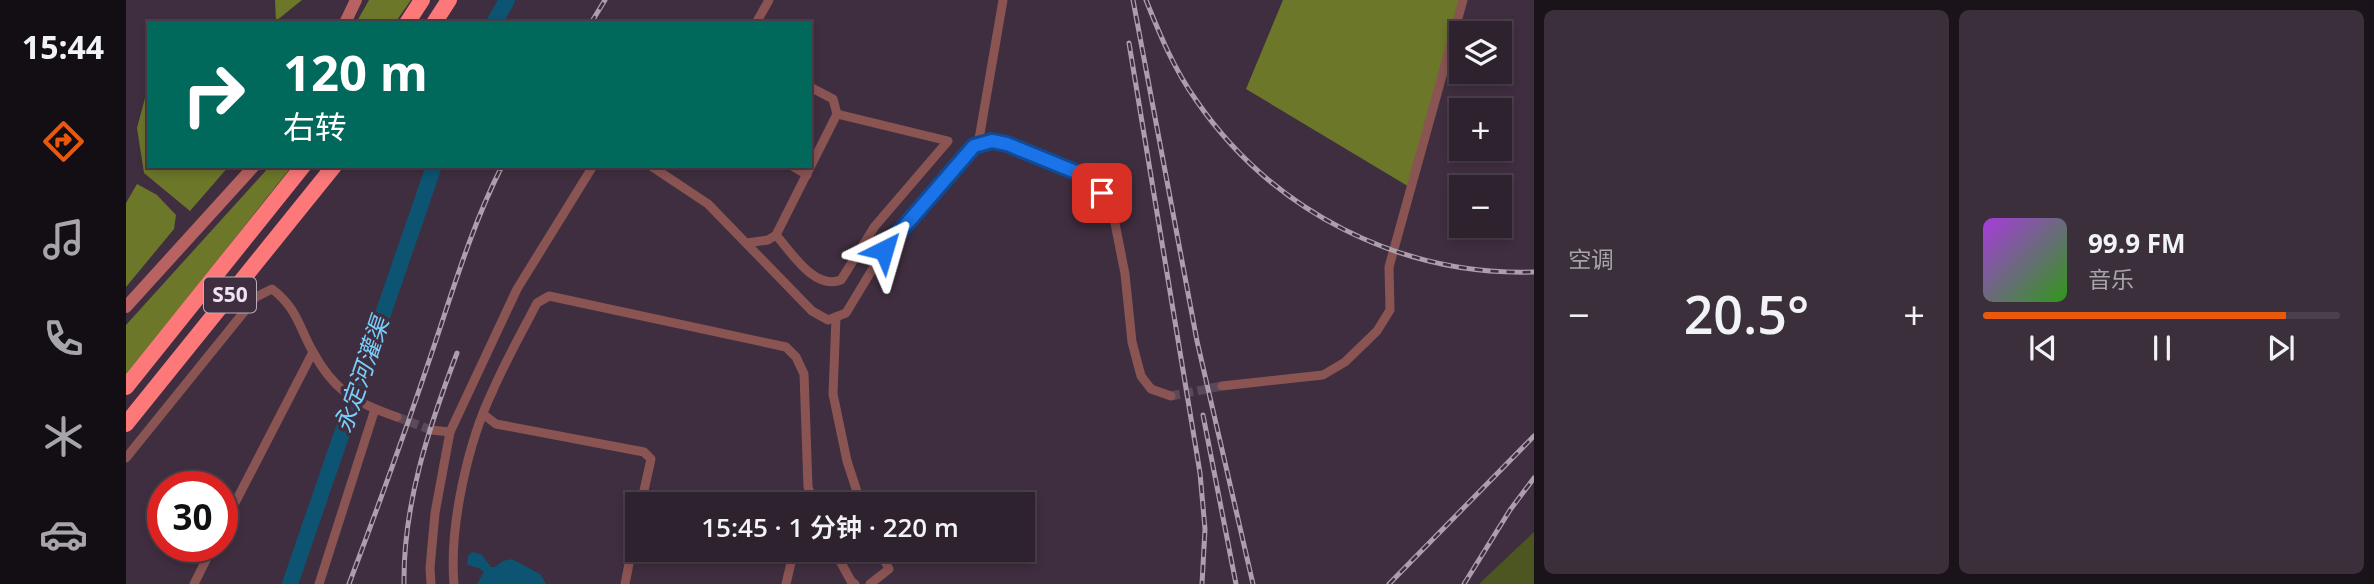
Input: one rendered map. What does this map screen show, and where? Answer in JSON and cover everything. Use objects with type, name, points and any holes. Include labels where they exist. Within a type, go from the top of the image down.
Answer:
[{"type":"highway","points":[[408,21],[422,0]]},
{"type":"highway","points":[[435,21],[449,0]]},
{"type":"highway","name":"S50","points":[[126,387],[301,168]]},
{"type":"highway","name":"S50","points":[[126,424],[332,168]]},
{"type":"main road","points":[[346,21],[356,0]]},
{"type":"main road","points":[[126,307],[252,168]]},
{"type":"street","points":[[757,21],[769,0]]},
{"type":"street","points":[[978,145],[1003,0]]},
{"type":"street","points":[[1222,386],[1323,375],[1345,362],[1384,320],[1390,310],[1389,267],[1463,0]]},
{"type":"street","points":[[812,89],[833,99],[837,114],[812,165]]},
{"type":"street","points":[[776,235],[809,273],[822,281],[834,283],[841,280],[876,226],[948,141],[837,114]]},
{"type":"street","points":[[654,168],[708,204],[812,311],[828,320],[846,313],[884,250],[974,146],[992,141],[1007,144],[1093,179],[1111,208],[1125,274],[1132,342],[1141,376],[1151,388],[1171,396]]},
{"type":"street","points":[[431,584],[435,513],[450,432],[517,289],[592,168]]},
{"type":"street","points":[[795,168],[807,175]]},
{"type":"street","points":[[747,243],[768,240],[776,235],[810,168]]},
{"type":"street","points":[[126,458],[256,297],[272,289],[285,298],[298,317],[313,352],[333,384],[375,409],[397,416]]},
{"type":"street","points":[[454,584],[455,521],[477,431],[492,391],[537,303],[549,296],[786,347],[796,357],[804,374],[807,492]]},
{"type":"street","points":[[836,317],[833,394],[857,492]]},
{"type":"street","points":[[238,497],[313,352]]},
{"type":"street","points":[[474,382],[492,391]]},
{"type":"street","points":[[318,584],[375,409]]},
{"type":"street","points":[[483,414],[496,424],[643,452],[651,460],[644,492]]},
{"type":"street","points":[[431,430],[450,432]]},
{"type":"street","points":[[808,487],[810,492]]},
{"type":"street","points":[[194,584],[205,562]]},
{"type":"street","points":[[625,584],[629,562]]},
{"type":"street","points":[[786,584],[791,562]]},
{"type":"street","points":[[841,562],[853,583]]},
{"type":"street","points":[[870,584],[888,569],[885,562]]},
{"type":"green space","points":[[275,0],[302,0],[276,21]]},
{"type":"green space","points":[[369,0],[411,0],[396,21],[357,21]]},
{"type":"green space","points":[[1283,0],[1466,0],[1460,21],[1449,21],[1449,58],[1411,188],[1246,89]]},
{"type":"green space","points":[[147,90],[147,168],[227,168],[190,211],[144,173],[137,128]]},
{"type":"green space","points":[[268,168],[290,168],[126,376],[126,325]]},
{"type":"green space","points":[[137,184],[157,195],[176,215],[174,229],[126,287],[126,203]]},
{"type":"green space","points":[[1534,532],[1534,584],[1479,584]]},
{"type":"water","points":[[473,552],[482,555],[491,567],[512,559],[540,574],[546,584],[477,584],[484,572],[467,565],[468,556]]},
{"type":"waterway","name":"永定河灌渠","points":[[495,21],[507,0]]},
{"type":"waterway","name":"永定河灌渠","points":[[290,584],[433,168]]},
{"type":"tunnel","points":[[1171,396],[1222,386]]},
{"type":"tunnel","points":[[397,417],[431,430]]},
{"type":"railway","points":[[592,21],[605,0]]},
{"type":"railway","points":[[1133,0],[1197,341],[1253,584]]},
{"type":"railway","points":[[1146,0],[1174,64],[1196,100],[1227,139],[1262,174],[1301,204],[1343,229],[1388,249],[1435,262],[1484,270],[1534,272]]},
{"type":"railway","points":[[1129,43],[1200,473],[1205,529],[1202,584]]},
{"type":"railway","points":[[349,584],[472,234],[501,168]]},
{"type":"railway","points":[[404,584],[413,495],[428,438],[457,353]]},
{"type":"railway","points":[[1203,415],[1236,584]]},
{"type":"railway","points":[[1389,584],[1534,436]]},
{"type":"railway","points":[[1464,584],[1510,510],[1534,478]]},
{"type":"route","points":[[884,250],[974,146],[992,141],[1007,144],[1023,153],[1093,179],[1102,193]]}]
